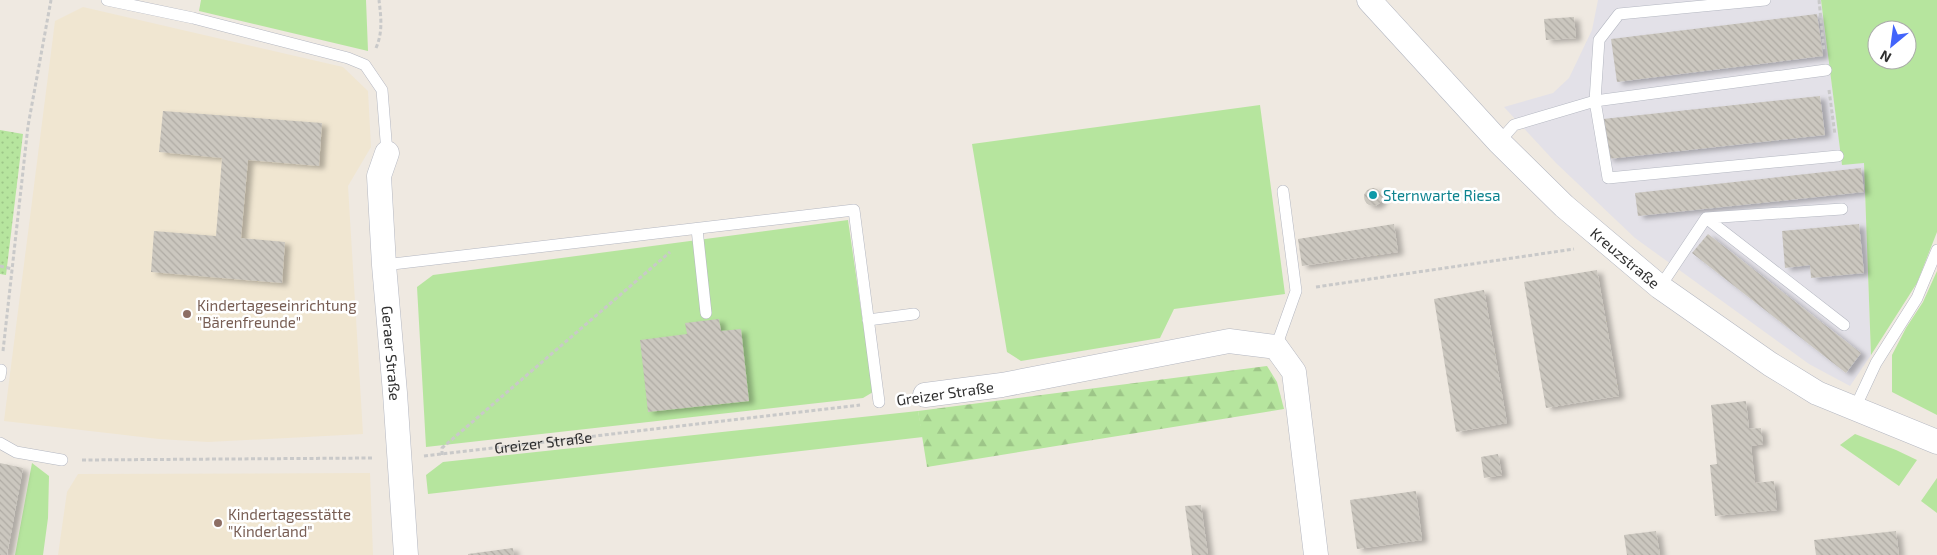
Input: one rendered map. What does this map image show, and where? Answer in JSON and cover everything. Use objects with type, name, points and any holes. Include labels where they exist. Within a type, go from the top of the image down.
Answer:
[{"type":"street","name":"Kreuzstraße","points":[[1376,2],[1499,142],[1564,206],[1660,287],[1770,364],[1817,393],[1937,442]]},
{"type":"street","name":"Geraer Straße","points":[[387,153],[379,176],[406,555]]},
{"type":"street","name":"Greizer Straße","points":[[925,396],[1002,385],[1228,341],[1276,348]]},
{"type":"street","points":[[1276,348],[1294,372],[1316,555]]},
{"type":"lane","points":[[107,0],[202,20],[348,58],[365,65],[382,90],[387,153]]},
{"type":"lane","points":[[1766,0],[1619,14],[1599,40],[1596,101],[1608,178],[1838,156]]},
{"type":"lane","points":[[1499,142],[1514,125],[1596,101],[1826,70]]},
{"type":"lane","points":[[1276,348],[1296,290],[1283,191]]},
{"type":"lane","points":[[1706,218],[1842,209]]},
{"type":"lane","points":[[384,265],[854,210],[879,402]]},
{"type":"lane","points":[[1660,287],[1706,218]]},
{"type":"lane","points":[[1706,218],[1844,325]]},
{"type":"lane","points":[[697,229],[706,313]]},
{"type":"lane","points":[[1854,408],[1876,363],[1917,298],[1937,250]]},
{"type":"lane","points":[[868,320],[914,314]]},
{"type":"lane","points":[[0,376],[1,370]]},
{"type":"lane","points":[[0,443],[16,452],[62,460]]},
{"type":"path","points":[[1,370],[28,126],[51,0]]},
{"type":"path","points":[[365,65],[381,38],[379,0]]},
{"type":"path","points":[[442,455],[442,448],[697,229]]},
{"type":"path","points":[[1296,290],[1608,244]]},
{"type":"path","points":[[0,266],[12,269]]},
{"type":"path","name":"Greizer Straße","points":[[62,460],[398,458],[442,455],[879,402]]},
{"type":"shaded area","points":[[1598,0],[1821,0],[1842,164],[1864,163],[1871,355],[1850,386],[1809,364],[1635,238],[1556,163],[1504,107],[1553,93],[1569,78],[1592,30]]},
{"type":"shaded area","name":"Kindertageseinrichtung \"Bärenfreunde\"","points":[[83,7],[343,67],[368,91],[371,147],[348,186],[363,434],[208,442],[159,439],[4,421],[55,21]]},
{"type":"shaded area","name":"Kindertagesstätte \"Kinderland\"","points":[[370,473],[373,555],[58,555],[67,492],[78,474]]},
{"type":"green space","points":[[201,0],[366,0],[368,51],[199,11]]},
{"type":"green space","points":[[1821,0],[1937,0],[1937,232],[1917,283],[1871,355],[1864,163],[1842,165]]},
{"type":"green space","points":[[1260,105],[1285,294],[1174,309],[1160,338],[1021,361],[1007,352],[972,144]]},
{"type":"green space","points":[[0,130],[23,134],[6,275],[0,274]]},
{"type":"green space","points":[[848,220],[873,392],[863,398],[426,447],[417,287],[433,275]]},
{"type":"green space","points":[[1937,271],[1937,415],[1892,392],[1892,355],[1906,328],[1923,302]]},
{"type":"green space","points":[[1267,366],[1277,382],[1284,409],[927,467],[918,411]]},
{"type":"green space","points":[[918,411],[923,437],[428,494],[426,475],[443,462]]},
{"type":"green space","points":[[1855,434],[1917,460],[1899,486],[1840,445]]},
{"type":"green space","points":[[32,463],[49,476],[48,518],[43,555],[15,555]]},
{"type":"green space","points":[[1937,478],[1937,513],[1921,501]]},
{"type":"building","points":[[1817,14],[1823,56],[1617,82],[1611,39]]},
{"type":"building","points":[[1574,17],[1576,38],[1546,40],[1544,19]]},
{"type":"building","points":[[1820,96],[1825,135],[1608,159],[1603,119]]},
{"type":"building","points":[[163,111],[322,123],[319,166],[248,160],[241,238],[285,242],[282,283],[151,272],[154,231],[216,236],[222,158],[159,152]]},
{"type":"building","points":[[1861,168],[1864,192],[1638,216],[1635,193]]},
{"type":"building","name":"Sternwarte Riesa","points":[[1373,188],[1379,191],[1382,197],[1379,203],[1373,206],[1367,203],[1364,197],[1367,191]]},
{"type":"building","points":[[1394,224],[1398,252],[1302,266],[1298,239]]},
{"type":"building","points":[[1859,224],[1864,273],[1811,278],[1810,265],[1785,268],[1782,231]]},
{"type":"building","points":[[1708,234],[1861,353],[1846,373],[1692,253]]},
{"type":"building","points":[[1597,270],[1619,396],[1546,408],[1524,282]]},
{"type":"building","points":[[1484,290],[1507,423],[1456,432],[1434,299]]},
{"type":"building","points":[[719,319],[721,331],[741,329],[749,401],[648,412],[640,340],[687,334],[685,323]]},
{"type":"building","points":[[1746,401],[1749,429],[1761,428],[1763,444],[1751,446],[1755,483],[1774,481],[1777,510],[1715,516],[1710,465],[1717,464],[1711,405]]},
{"type":"building","points":[[1498,454],[1502,475],[1484,478],[1481,457]]},
{"type":"building","points":[[0,463],[23,468],[7,555],[0,555]]},
{"type":"building","points":[[1416,491],[1422,540],[1357,549],[1350,500]]},
{"type":"building","points":[[1201,505],[1208,555],[1192,555],[1185,506]]},
{"type":"building","points":[[1656,531],[1660,555],[1627,555],[1624,535]]},
{"type":"building","points":[[1896,531],[1899,555],[1816,555],[1814,540]]},
{"type":"building","points":[[513,548],[514,555],[468,555],[468,554]]},
{"type":"place","name":"Sternwarte Riesa","points":[[1373,195]]},
{"type":"place","name":"Kindertageseinrichtung \"Bärenfreunde\"","points":[[187,314]]},
{"type":"place","name":"Kindertagesstätte \"Kinderland\"","points":[[218,523]]}]
